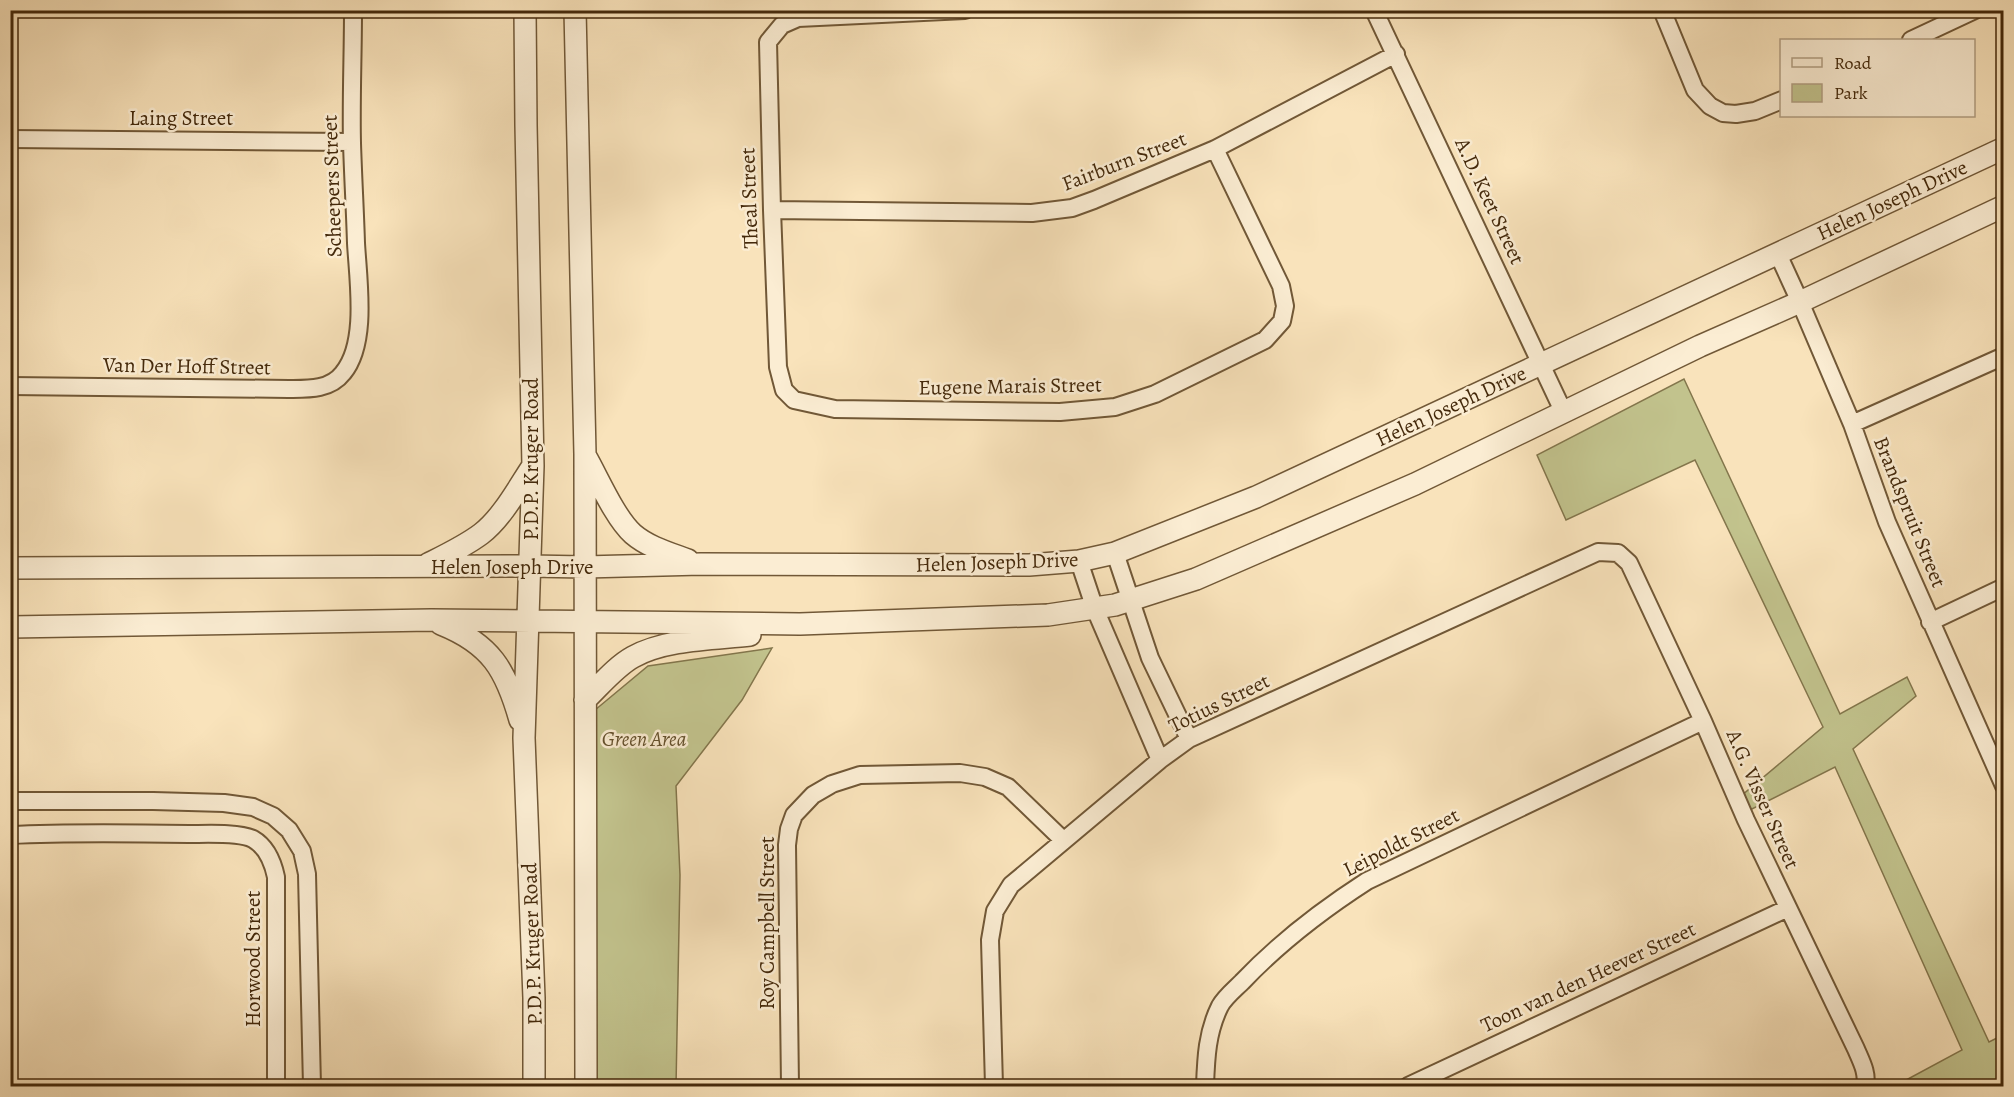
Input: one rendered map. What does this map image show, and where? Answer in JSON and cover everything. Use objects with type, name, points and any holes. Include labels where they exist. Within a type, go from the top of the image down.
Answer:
[{"type":"street","name":"Scheepers Street","points":[[351,359],[357,339],[359,311],[352,142],[353,10]]},
{"type":"street","name":"P.D.P. Kruger Road","points":[[525,10],[533,466],[524,738],[534,998],[534,1078]]},
{"type":"street","points":[[575,10],[585,454],[586,1086]]},
{"type":"street","name":"Theal Street","points":[[784,390],[778,367],[768,42],[782,25],[798,18],[965,10]]},
{"type":"street","name":"A.D. Keet Street","points":[[1374,10],[1563,411]]},
{"type":"street","points":[[1662,10],[1695,90],[1710,106],[1723,113],[1736,114],[1755,111],[1780,100]]},
{"type":"street","points":[[1913,39],[1975,10]]},
{"type":"street","name":"Fairburn Street","points":[[772,210],[1032,213],[1071,208],[1215,149],[1396,54]]},
{"type":"street","name":"Laing Street","points":[[10,140],[352,142]]},
{"type":"street","name":"Helen Joseph Drive","points":[[10,568],[585,567],[701,564],[1029,565],[1079,561],[1115,554],[1256,497],[2004,148]]},
{"type":"street","name":"Eugene Marais Street","points":[[784,390],[794,400],[835,409],[1060,412],[1115,407],[1155,394],[1264,340],[1282,321],[1285,306],[1281,286],[1215,149]]},
{"type":"street","points":[[10,627],[431,620],[800,624],[994,618],[1048,615],[1095,609],[1131,601],[1196,579],[1415,484],[1700,346],[1800,302],[2004,206]]},
{"type":"street","name":"Brandspruit Street","points":[[1778,254],[1852,424],[1887,522],[2004,786]]},
{"type":"street","points":[[1852,424],[2004,356]]},
{"type":"street","name":"Van Der Hoff Street","points":[[10,386],[314,388],[331,384],[343,373],[351,359]]},
{"type":"street","points":[[585,454],[622,521],[632,533],[648,544],[701,564]]},
{"type":"street","points":[[422,567],[465,545],[484,532],[513,497],[533,466]]},
{"type":"street","name":"A.G. Visser Street","points":[[1598,552],[1618,553],[1629,563],[1746,820],[1864,1067],[1865,1086]]},
{"type":"street","name":"Totius Street","points":[[994,1086],[990,940],[995,911],[1011,885],[1160,760],[1189,739],[1598,552]]},
{"type":"street","points":[[1115,554],[1150,658],[1189,739]]},
{"type":"street","points":[[1079,561],[1095,609],[1160,760]]},
{"type":"street","points":[[1930,622],[2004,587]]},
{"type":"street","points":[[431,620],[463,633],[478,643],[495,661],[518,712],[524,738]]},
{"type":"street","points":[[585,700],[633,657],[653,649],[787,630],[800,624]]},
{"type":"street","name":"Leipoldt Street","points":[[1205,1086],[1210,1029],[1221,1003],[1255,969],[1328,905],[1367,881],[1703,722]]},
{"type":"street","name":"Roy Campbell Street","points":[[790,1086],[787,845],[794,815],[813,795],[832,784],[861,775],[960,773],[985,777],[1008,787],[1063,840]]},
{"type":"street","points":[[10,801],[224,803],[253,807],[273,816],[289,830],[302,850],[307,874],[312,1086]]},
{"type":"street","name":"Horwood Street","points":[[10,835],[216,834],[252,839],[265,850],[273,862],[276,877],[276,1086]]},
{"type":"street","name":"Toon van den Heever Street","points":[[1407,1086],[1788,908]]},
{"type":"street","points":[[521,1086],[534,1078]]},
{"type":"green space","points":[[1684,379],[1840,714],[1907,677],[1916,696],[1853,749],[1989,1042],[2003,1035],[2003,1086],[1895,1086],[1962,1050],[1835,767],[1748,811],[1741,796],[1823,727],[1695,460],[1566,520],[1537,455]]},
{"type":"green space","name":"Green Area","points":[[772,648],[742,700],[676,786],[680,875],[676,1086],[597,1086],[589,715],[648,666]]}]
